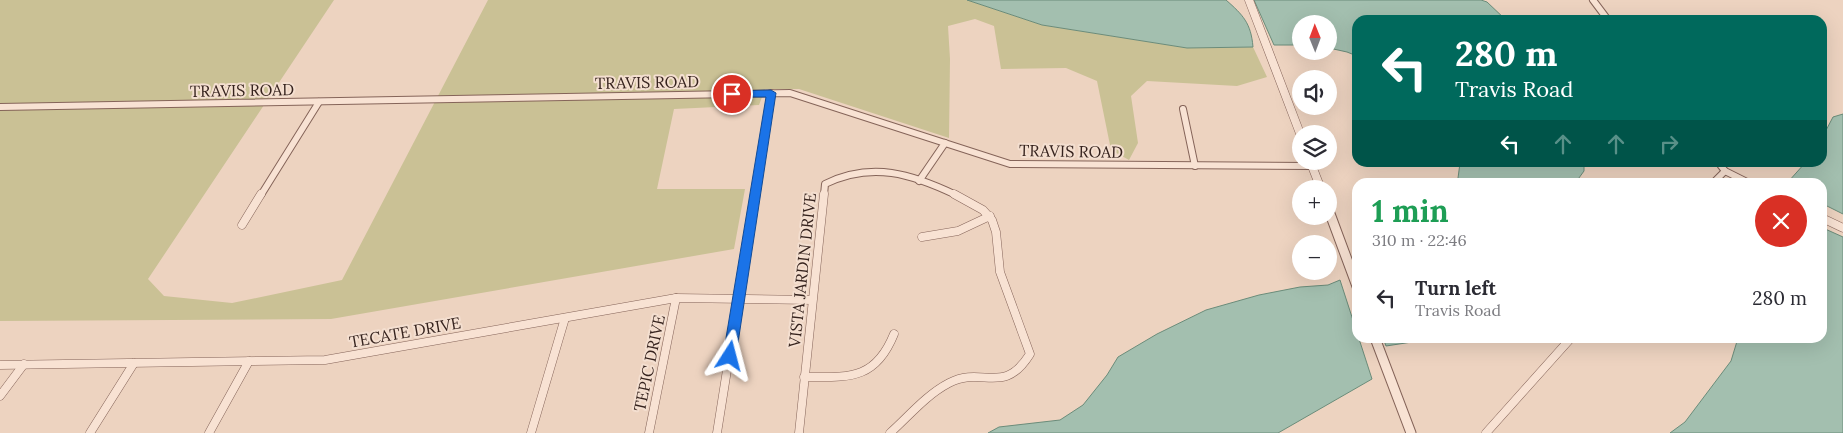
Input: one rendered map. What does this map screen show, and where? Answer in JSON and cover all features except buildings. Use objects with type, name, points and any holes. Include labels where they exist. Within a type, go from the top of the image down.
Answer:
[{"type":"street","points":[[1249,0],[1297,125]]},
{"type":"street","points":[[1593,0],[1604,15]]},
{"type":"street","points":[[717,433],[771,93]]},
{"type":"street","name":"TRAVIS ROAD","points":[[0,107],[790,93],[1020,166],[1292,164]]},
{"type":"street","points":[[242,225],[319,102]]},
{"type":"street","points":[[1183,109],[1195,166]]},
{"type":"street","points":[[919,181],[945,143]]},
{"type":"street","points":[[1722,167],[1725,171],[1739,178]]},
{"type":"street","name":"VISTA JARDIN DRIVE","points":[[799,433],[825,184],[844,174],[883,171],[953,192],[987,212],[990,216]]},
{"type":"street","points":[[1718,178],[1725,171]]},
{"type":"street","points":[[890,433],[934,394],[956,380],[978,377],[1010,378],[1023,368],[1030,354],[999,271],[996,232],[990,216],[975,226],[934,237],[922,237]]},
{"type":"street","points":[[1827,220],[1843,228]]},
{"type":"street","points":[[1334,225],[1352,273]]},
{"type":"street","name":"TECATE DRIVE","points":[[0,365],[325,360],[676,298],[812,300]]},
{"type":"street","name":"TEPIC DRIVE","points":[[649,433],[676,298]]},
{"type":"street","points":[[530,433],[565,318]]},
{"type":"street","points":[[804,377],[861,374],[874,366],[891,346],[894,334]]},
{"type":"street","points":[[1377,343],[1410,433]]},
{"type":"street","points":[[1486,433],[1567,343]]},
{"type":"street","points":[[210,433],[250,361]]},
{"type":"street","points":[[90,433],[134,363]]},
{"type":"street","points":[[0,396],[24,364]]},
{"type":"shaded area","points":[[0,0],[334,0],[148,279],[164,296],[232,303],[342,280],[488,0],[967,0],[1042,25],[1187,48],[1253,47],[1267,77],[1237,86],[1147,81],[1131,96],[1138,143],[1129,160],[1111,150],[1097,81],[1066,68],[1001,69],[994,26],[975,19],[948,26],[950,59],[949,138],[799,89],[765,89],[759,105],[674,109],[657,189],[745,189],[734,249],[331,319],[0,321]]},
{"type":"shaded area","points":[[967,0],[1226,0],[1245,20],[1253,47],[1187,48],[1042,25]]},
{"type":"shaded area","points":[[1254,0],[1481,0],[1487,2],[1501,15],[1352,15],[1352,54],[1338,50],[1338,15],[1292,15],[1292,45],[1274,45]]},
{"type":"shaded area","points":[[1843,114],[1843,214],[1827,206],[1827,178],[1792,178],[1801,167],[1827,167],[1827,128],[1833,117]]},
{"type":"shaded area","points":[[1459,167],[1584,167],[1584,171],[1579,178],[1458,178]]},
{"type":"shaded area","points":[[1827,230],[1843,237],[1843,433],[1670,433],[1685,422],[1731,361],[1736,343],[1827,343]]},
{"type":"shaded area","points":[[1340,280],[1352,317],[1352,343],[1360,343],[1372,379],[1278,433],[988,433],[999,427],[1060,420],[1083,405],[1107,375],[1118,357],[1157,334],[1206,310],[1259,295],[1300,287],[1328,285]]},
{"type":"shaded area","points":[[1385,343],[1406,343],[1386,346]]},
{"type":"route","points":[[730,356],[771,93],[732,94]]}]
